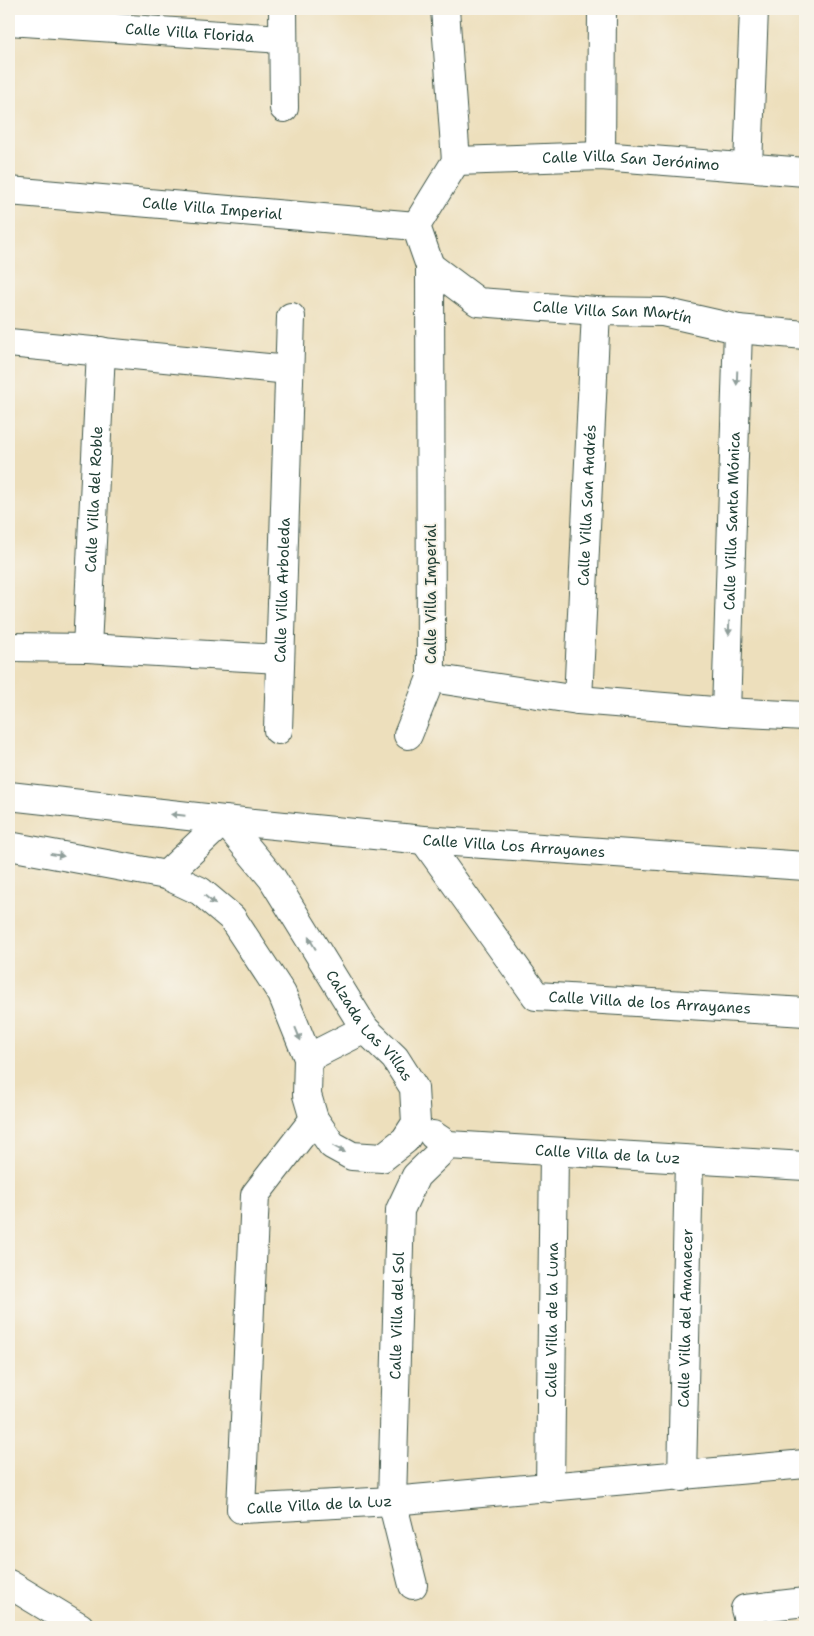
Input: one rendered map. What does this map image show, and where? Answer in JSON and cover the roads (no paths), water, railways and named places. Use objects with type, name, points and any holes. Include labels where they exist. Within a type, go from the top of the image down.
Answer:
[{"type":"street","points":[[283,9],[284,108]]},
{"type":"street","points":[[416,226],[456,161],[445,9]]},
{"type":"street","points":[[601,156],[602,9]]},
{"type":"street","points":[[748,166],[754,9]]},
{"type":"street","name":"Calle Villa Florida","points":[[9,21],[282,39]]},
{"type":"street","name":"Calle Villa San Jerónimo","points":[[456,161],[601,156],[748,166],[805,172]]},
{"type":"street","name":"Calle Villa Imperial","points":[[9,191],[416,226],[430,266],[431,678],[578,700],[726,712],[805,716]]},
{"type":"street","name":"Calle Villa San Martín","points":[[430,266],[478,302],[596,311],[664,312],[738,329],[805,335]]},
{"type":"street","name":"Calle Villa San Andrés","points":[[578,700],[596,311]]},
{"type":"street","name":"Calle Villa Arboleda","points":[[9,647],[87,648],[280,659],[291,316]]},
{"type":"street","name":"Calle Villa Santa Mónica","points":[[726,712],[738,329]]},
{"type":"street","points":[[9,344],[101,351],[290,370]]},
{"type":"street","name":"Calle Villa del Roble","points":[[87,648],[101,351]]},
{"type":"street","points":[[278,730],[280,659]]},
{"type":"street","points":[[408,735],[431,678]]},
{"type":"street","points":[[9,796],[224,820]]},
{"type":"street","points":[[166,875],[224,820]]},
{"type":"street","name":"Calle Villa Los Arrayanes","points":[[224,820],[424,840],[805,866]]},
{"type":"street","name":"Calzada Las Villas","points":[[224,820],[272,878],[365,1028],[395,1058],[414,1088],[416,1123]]},
{"type":"street","name":"Calle Villa de los Arrayanes","points":[[424,840],[536,996],[805,1012]]},
{"type":"street","points":[[9,846],[166,875],[200,891],[232,918],[282,994],[308,1058],[307,1095],[314,1119],[332,1146],[352,1156],[382,1158],[405,1140],[416,1123],[448,1146]]},
{"type":"street","points":[[308,1058],[365,1028]]},
{"type":"street","name":"Calle Villa de la Luz","points":[[314,1119],[255,1195],[241,1509],[392,1501],[682,1477],[805,1464]]},
{"type":"street","name":"Calle Villa de la Luz","points":[[448,1146],[805,1166]]},
{"type":"street","name":"Calle Villa del Sol","points":[[413,1585],[392,1501],[400,1210],[416,1176],[448,1146]]},
{"type":"street","name":"Calle Villa de la Luna","points":[[550,1488],[554,1152]]},
{"type":"street","name":"Calle Villa del Amanecer","points":[[682,1477],[689,1160]]},
{"type":"street","points":[[9,1584],[80,1627]]},
{"type":"street","points":[[748,1618],[805,1602]]}]
